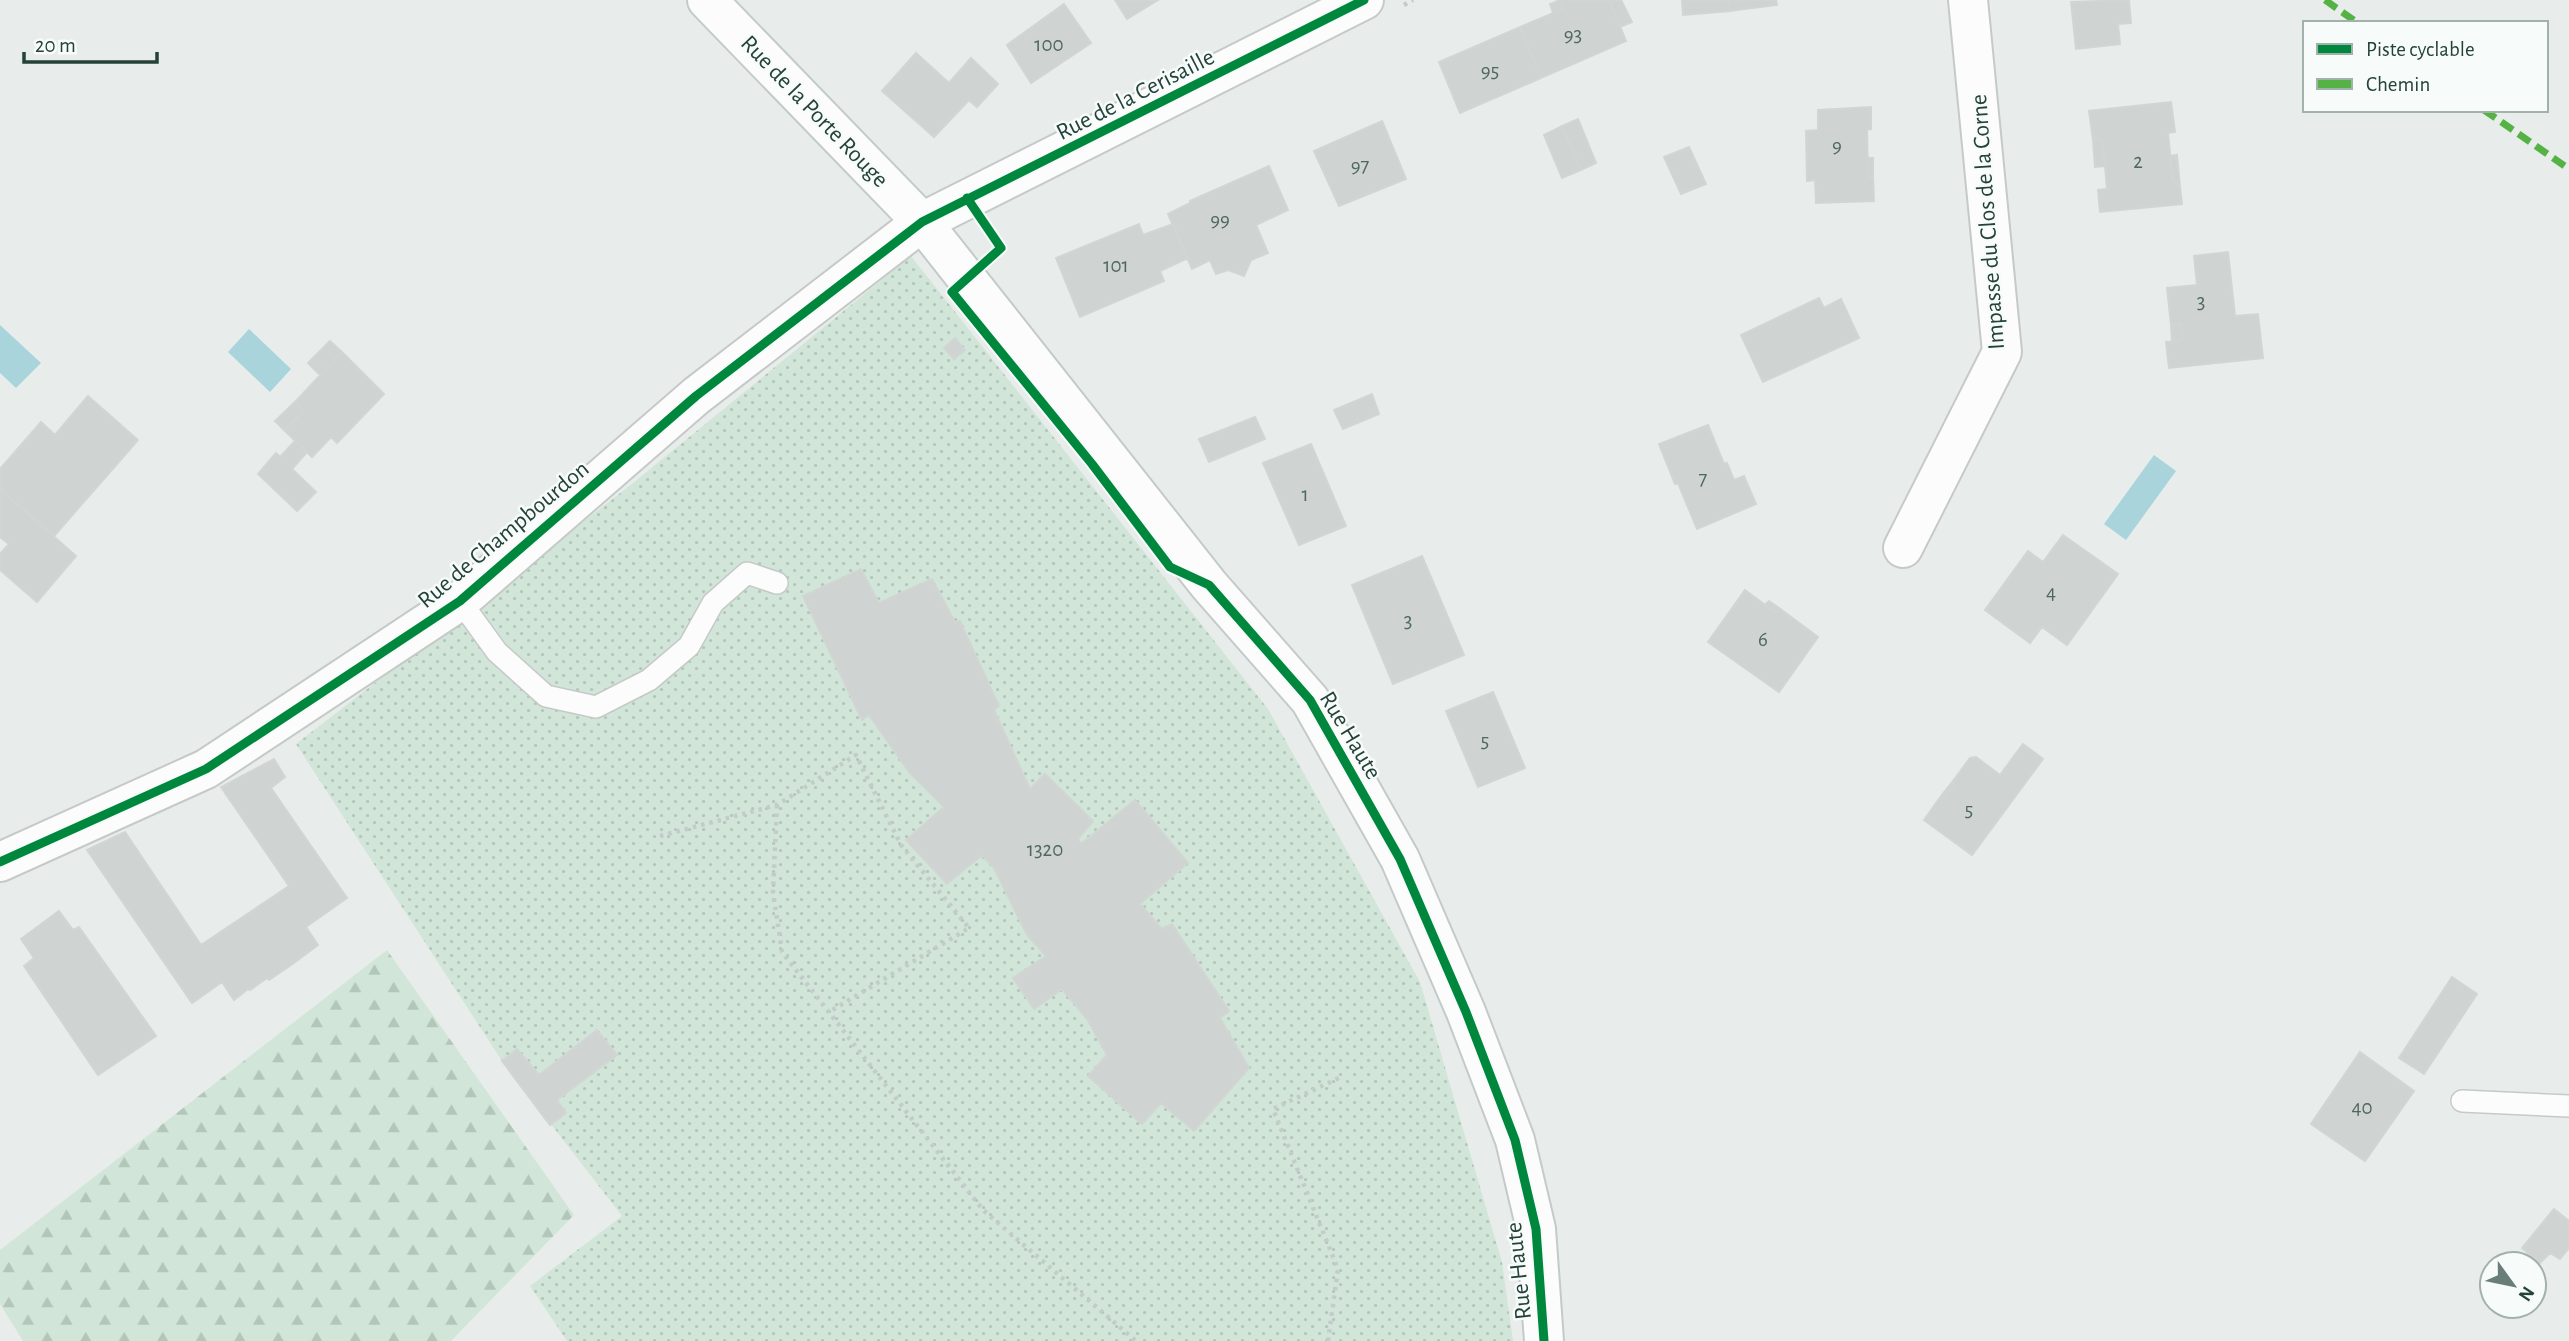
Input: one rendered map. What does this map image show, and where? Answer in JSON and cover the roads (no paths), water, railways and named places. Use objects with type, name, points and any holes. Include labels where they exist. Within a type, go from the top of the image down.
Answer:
[{"type":"street","name":"Rue de la Porte Rouge","points":[[707,0],[922,222]]},
{"type":"street","name":"Rue de la Cerisaille","points":[[922,222],[1364,0]]},
{"type":"street","name":"Impasse du Clos de la Corne","points":[[1903,548],[2002,352],[1968,0]]},
{"type":"street","name":"Rue de Champbourdon","points":[[0,862],[206,769],[460,601],[696,396],[922,222]]},
{"type":"street","name":"Rue Haute","points":[[922,222],[1209,585],[1310,700],[1400,859],[1466,1012],[1515,1140],[1536,1229],[1544,1341]]},
{"type":"lane","points":[[460,601],[497,652],[546,696],[596,707],[649,680],[689,646],[713,603],[747,573],[777,583]]},
{"type":"lane","points":[[2462,1101],[2569,1106]]},
{"type":"water","points":[[0,325],[41,363],[16,388],[0,373]]},
{"type":"water","points":[[249,329],[291,369],[270,392],[228,352]]},
{"type":"water","points":[[2154,455],[2176,471],[2126,540],[2104,524]]}]
